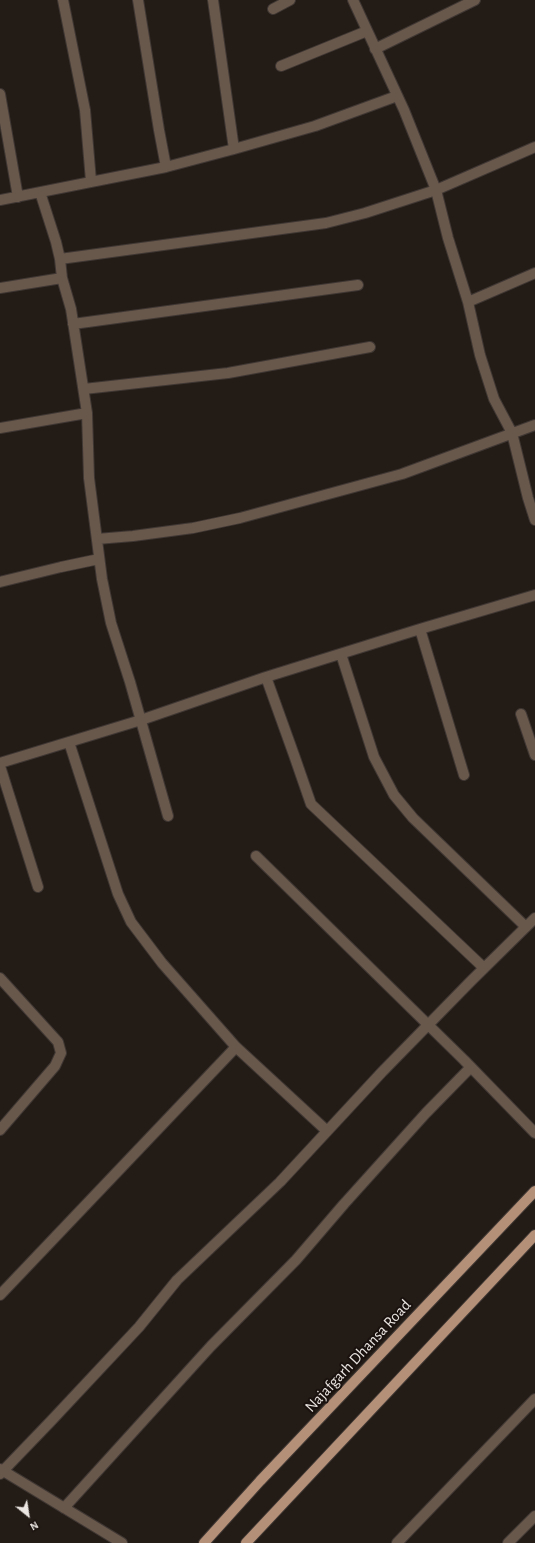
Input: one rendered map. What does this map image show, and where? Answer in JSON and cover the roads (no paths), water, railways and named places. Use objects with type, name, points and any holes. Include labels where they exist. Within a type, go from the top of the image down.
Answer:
[{"type":"main road","name":"Najafgarh Dhansa Road","points":[[204,1543],[260,1481],[535,1191]]},
{"type":"main road","points":[[246,1543],[535,1235]]},
{"type":"street","points":[[63,0],[85,110],[91,181]]},
{"type":"street","points":[[138,0],[166,167]]},
{"type":"street","points":[[213,0],[234,149]]},
{"type":"street","points":[[273,8],[290,0]]},
{"type":"street","points":[[353,0],[397,96],[436,190],[448,238],[468,302],[480,355],[494,398],[512,433],[535,520]]},
{"type":"street","points":[[375,48],[475,0]]},
{"type":"street","points":[[281,66],[367,31]]},
{"type":"street","points":[[0,94],[18,197]]},
{"type":"street","points":[[0,200],[166,167],[315,126],[397,96]]},
{"type":"street","points":[[60,259],[326,223],[365,213],[436,190],[535,147]]},
{"type":"street","points":[[40,192],[60,259],[62,278],[71,309],[87,413],[89,478],[99,559],[111,623],[141,720],[168,816]]},
{"type":"street","points":[[468,302],[535,273]]},
{"type":"street","points":[[0,288],[62,278]]},
{"type":"street","points":[[73,324],[358,285]]},
{"type":"street","points":[[84,389],[228,373],[370,347]]},
{"type":"street","points":[[0,428],[87,413]]},
{"type":"street","points":[[97,539],[193,528],[240,518],[402,474],[535,425]]},
{"type":"street","points":[[0,582],[99,559]]},
{"type":"street","points":[[38,887],[0,764],[141,720],[266,677],[535,595]]},
{"type":"street","points":[[420,629],[464,775]]},
{"type":"street","points":[[341,654],[374,757],[394,795],[413,818],[526,927]]},
{"type":"street","points":[[266,677],[311,804],[484,968]]},
{"type":"street","points":[[521,714],[535,755]]},
{"type":"street","points":[[69,742],[118,894],[131,922],[162,963],[236,1047],[326,1131]]},
{"type":"street","points":[[256,856],[316,913],[428,1026],[471,1067],[535,1133]]},
{"type":"street","points":[[122,1543],[1,1471],[138,1327],[177,1280],[280,1182],[326,1131],[484,968],[535,918]]},
{"type":"street","points":[[0,978],[58,1042],[61,1054],[56,1066],[0,1130]]},
{"type":"street","points":[[0,1295],[236,1047]]},
{"type":"street","points":[[64,1508],[211,1346],[296,1260],[426,1113],[471,1067]]},
{"type":"street","points":[[397,1543],[535,1399]]},
{"type":"street","points":[[508,1543],[518,1539],[535,1516]]}]
